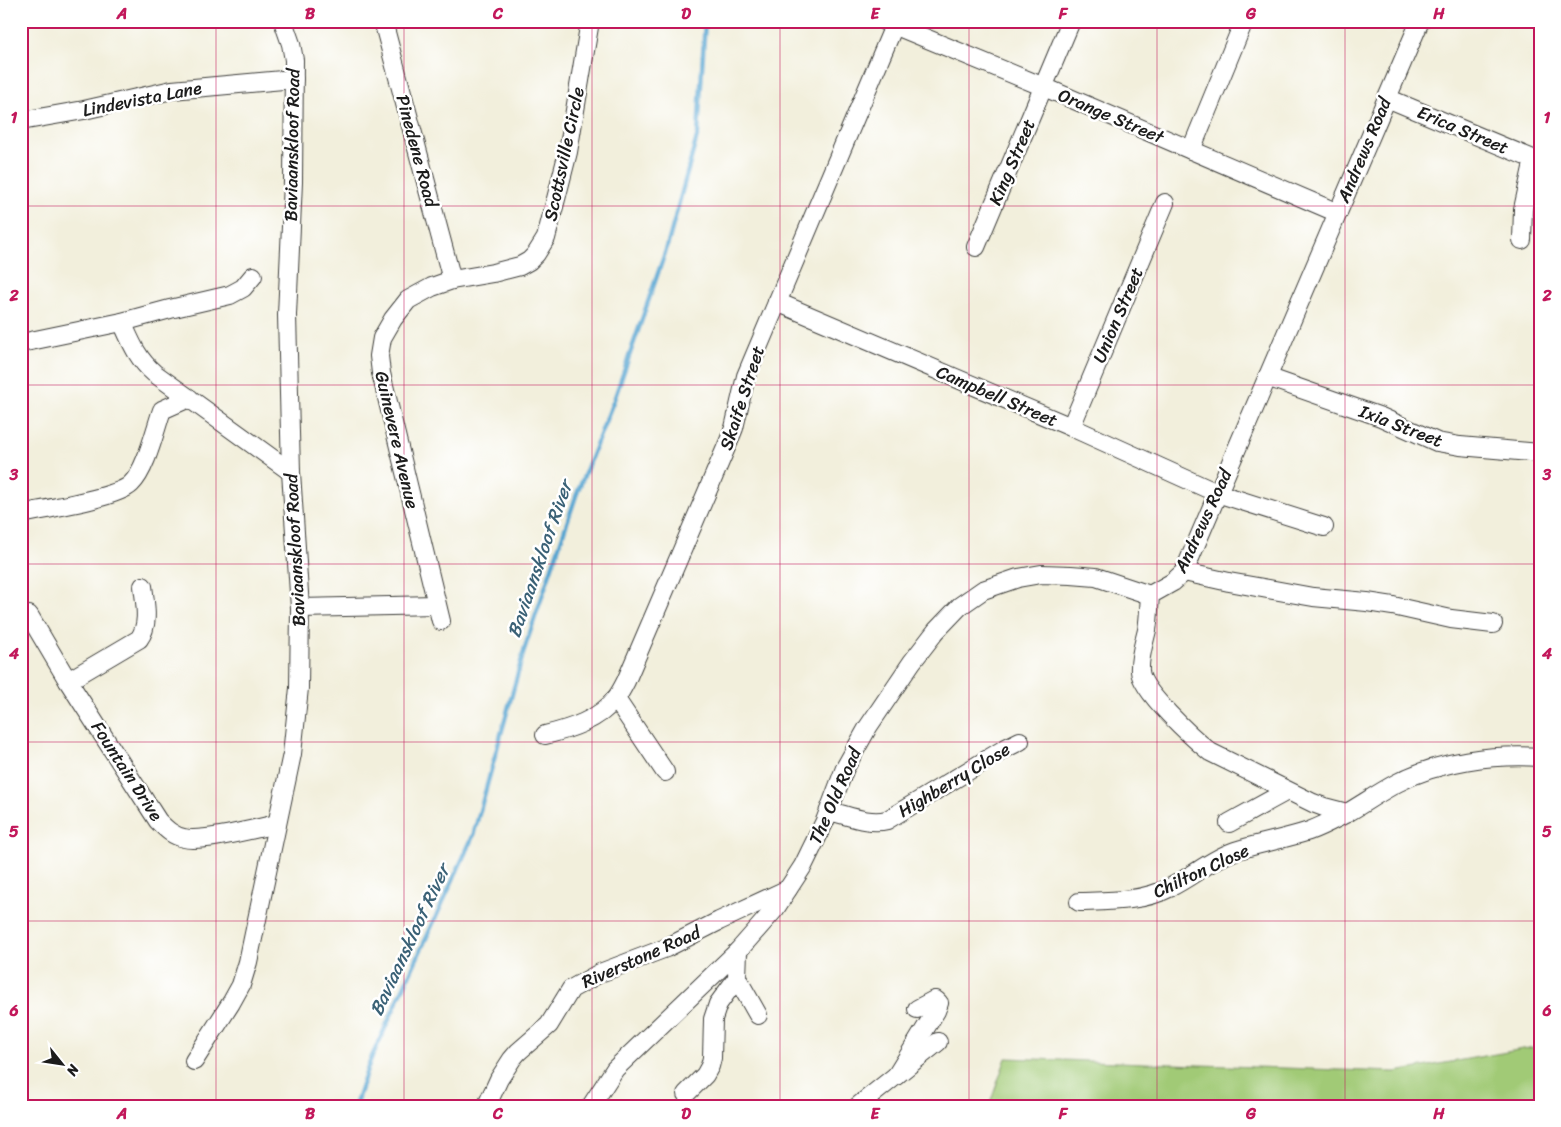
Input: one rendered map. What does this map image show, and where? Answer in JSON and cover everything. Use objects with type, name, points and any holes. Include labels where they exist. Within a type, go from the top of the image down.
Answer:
[{"type":"street","name":"Baviaanskloof Road","points":[[194,1061],[241,985],[248,962],[292,754],[299,688],[300,608],[291,472],[287,315],[293,182],[294,60],[283,21]]},
{"type":"street","name":"Pinedene Road","points":[[383,21],[452,280]]},
{"type":"street","name":"Scottsville Circle","points":[[452,280],[520,266],[533,258],[546,238],[568,152],[590,21]]},
{"type":"street","name":"King Street","points":[[976,247],[1071,21]]},
{"type":"street","points":[[1191,150],[1244,21]]},
{"type":"street","name":"Andrews Road","points":[[1150,595],[1173,582],[1184,572],[1420,21]]},
{"type":"street","name":"Orange Street","points":[[891,23],[1338,213]]},
{"type":"street","name":"Skaife Street","points":[[545,735],[567,730],[586,722],[616,699],[626,681],[728,443],[734,428],[746,376],[891,23]]},
{"type":"street","name":"Lindevista Lane","points":[[21,121],[84,110],[172,90],[294,79]]},
{"type":"street","name":"Erica Street","points":[[1387,98],[1537,161]]},
{"type":"street","points":[[1522,240],[1524,202],[1537,161]]},
{"type":"street","name":"Union Street","points":[[1071,427],[1165,203]]},
{"type":"street","points":[[21,343],[122,322],[230,295],[243,288],[253,276]]},
{"type":"street","name":"Guinevere Avenue","points":[[300,608],[438,613],[381,372],[379,356],[382,338],[393,319],[408,300],[432,287],[452,280]]},
{"type":"street","name":"Campbell Street","points":[[777,302],[1071,427],[1217,493],[1324,527]]},
{"type":"street","points":[[122,322],[143,363],[291,472]]},
{"type":"street","points":[[21,514],[106,495],[124,489],[131,484],[138,475],[146,457],[162,410],[160,377]]},
{"type":"street","name":"Ixia Street","points":[[1267,377],[1381,417],[1437,442],[1460,446],[1540,453]]},
{"type":"street","points":[[162,410],[189,398]]},
{"type":"street","points":[[1184,572],[1304,596],[1375,603],[1451,619],[1493,624]]},
{"type":"street","name":"The Old Road","points":[[591,1106],[616,1069],[738,951],[775,909],[803,866],[829,811],[845,768],[868,726],[912,662],[936,631],[960,606],[982,590],[1018,578],[1041,574],[1096,577],[1150,595]]},
{"type":"street","points":[[68,681],[139,639],[143,634],[146,623],[143,586]]},
{"type":"street","points":[[1150,595],[1148,623],[1140,671],[1144,684],[1162,705],[1210,752],[1324,808],[1347,813],[1396,783],[1427,770],[1477,759],[1540,757]]},
{"type":"street","name":"Fountain Drive","points":[[29,615],[68,681],[158,821],[169,832],[184,839],[200,839],[277,824]]},
{"type":"street","points":[[616,699],[665,772]]},
{"type":"street","name":"Highberry Close","points":[[829,811],[872,821],[880,822],[887,820],[1020,741]]},
{"type":"street","points":[[1229,823],[1287,791]]},
{"type":"street","name":"Chilton Close","points":[[1079,902],[1149,896],[1169,888],[1234,851],[1308,831],[1347,813]]},
{"type":"street","name":"Riverstone Road","points":[[487,1105],[499,1079],[512,1059],[549,1025],[570,989],[600,973],[666,948],[789,889]]},
{"type":"street","points":[[738,951],[738,978],[758,1015]]},
{"type":"street","points":[[686,1094],[705,1075],[710,1066],[715,1011],[738,978]]},
{"type":"street","points":[[896,1076],[939,1003],[934,1000],[917,1009]]},
{"type":"street","points":[[858,1106],[938,1042]]},
{"type":"green space","points":[[1540,1046],[1540,1106],[989,1106],[1006,1058],[1395,1072]]},
{"type":"waterway","name":"Baviaanskloof River","points":[[355,1106],[370,1061],[473,836],[525,647],[576,496],[615,397],[667,247],[698,133],[705,21]]}]
